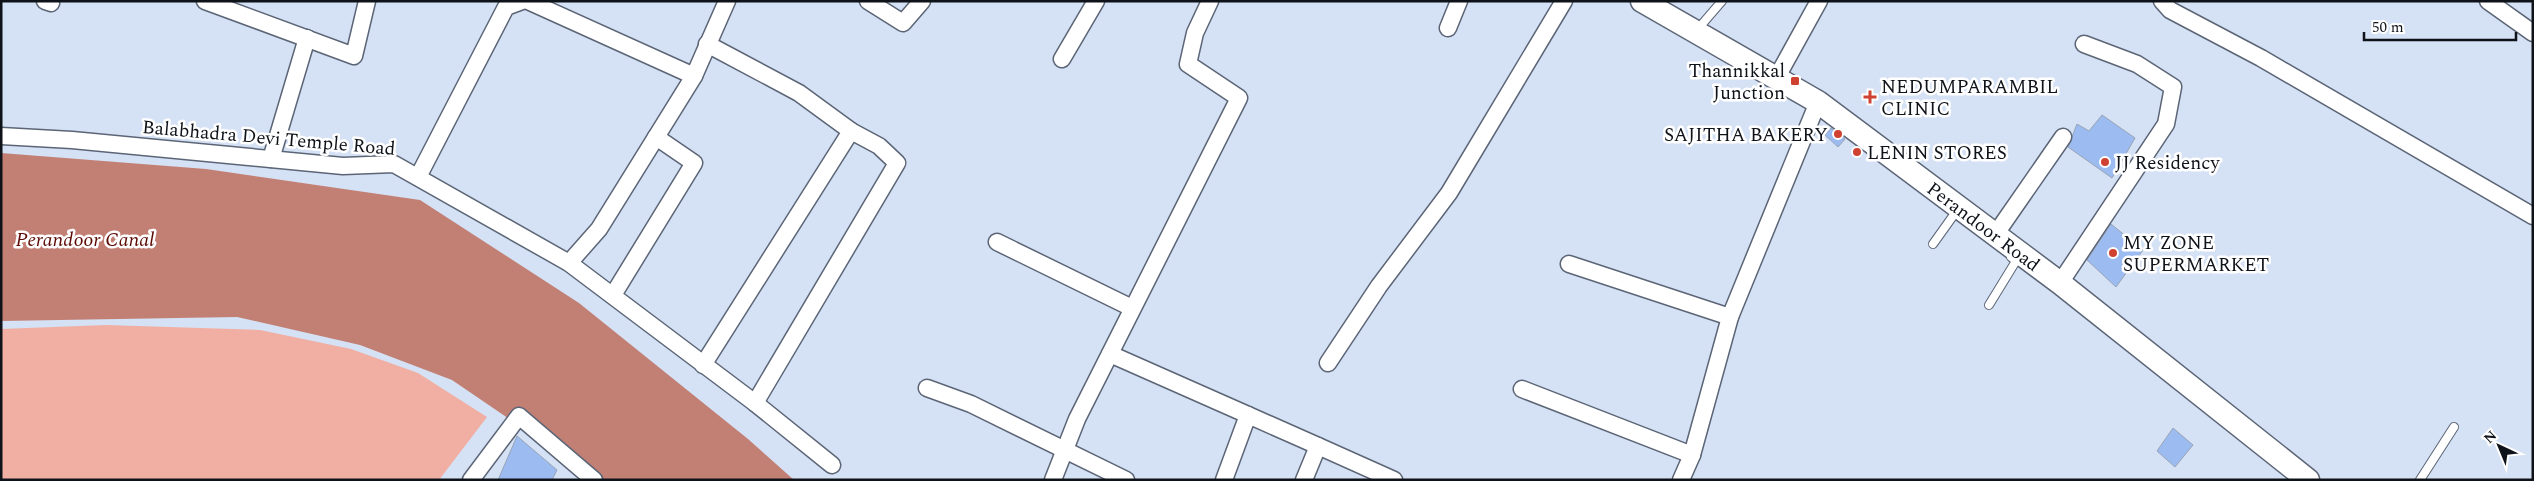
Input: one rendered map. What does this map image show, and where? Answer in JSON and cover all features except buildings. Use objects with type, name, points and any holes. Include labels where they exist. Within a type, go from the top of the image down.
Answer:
[{"type":"main road","name":"Perandoor Road","points":[[1642,1],[1818,102],[1959,208],[1996,243],[2060,283],[2307,480]]},
{"type":"street","points":[[205,1],[354,56],[367,1]]},
{"type":"street","points":[[418,177],[506,7],[522,1]]},
{"type":"street","points":[[528,1],[694,76]]},
{"type":"street","points":[[569,263],[599,229],[694,76],[727,1]]},
{"type":"street","points":[[868,1],[904,23],[922,1]]},
{"type":"street","points":[[1062,60],[1096,1]]},
{"type":"street","points":[[1053,480],[1077,419],[1239,98],[1188,64],[1195,33],[1210,1]]},
{"type":"street","points":[[1448,28],[1459,1]]},
{"type":"street","points":[[1328,363],[1379,286],[1449,193],[1564,1]]},
{"type":"street","points":[[1777,77],[1819,1]]},
{"type":"street","points":[[2162,1],[2170,10],[2261,58],[2533,216]]},
{"type":"street","points":[[2488,1],[2533,33]]},
{"type":"street","points":[[271,159],[307,38]]},
{"type":"street","points":[[707,44],[799,93],[851,131],[879,146],[897,163],[756,403]]},
{"type":"street","points":[[2060,283],[2166,124],[2173,87],[2136,64],[2084,44]]},
{"type":"street","points":[[1681,480],[1692,455],[1730,317],[1818,102]]},
{"type":"street","points":[[703,365],[851,131]]},
{"type":"street","name":"Balabhadra Devi Temple Road","points":[[1,136],[72,140],[342,166],[394,164],[569,263],[756,403],[832,465]]},
{"type":"street","points":[[1996,243],[2063,136]]},
{"type":"street","points":[[613,295],[694,164],[656,137]]},
{"type":"street","points":[[997,242],[1132,308]]},
{"type":"street","points":[[1569,264],[1730,317]]},
{"type":"street","points":[[1110,354],[1394,480]]},
{"type":"street","points":[[927,388],[972,404],[1126,480]]},
{"type":"street","points":[[1522,389],[1692,455]]},
{"type":"street","points":[[1224,480],[1248,415]]},
{"type":"street","points":[[471,480],[519,416],[594,480]]},
{"type":"street","points":[[1304,480],[1318,446]]},
{"type":"lane","points":[[1696,31],[1722,1]]},
{"type":"lane","points":[[1933,244],[1959,208]]},
{"type":"lane","points":[[1989,305],[2016,261],[1996,243]]},
{"type":"lane","points":[[2420,480],[2454,427]]},
{"type":"shaded area","points":[[106,325],[260,330],[351,349],[418,373],[487,417],[439,480],[1,480],[1,329]]},
{"type":"water","name":"Perandoor Canal","points":[[1,153],[206,169],[420,200],[579,303],[748,439],[794,480],[594,480],[549,446],[452,380],[360,345],[237,317],[1,321]]},
{"type":"place","name":"Thannikkal Junction","points":[[1795,81]]},
{"type":"place","name":"NEDUMPARAMBIL CLINIC","points":[[1870,97]]},
{"type":"place","name":"SAJITHA BAKERY","points":[[1838,134]]},
{"type":"place","name":"LENIN STORES","points":[[1857,152]]},
{"type":"place","name":"JJ Residency","points":[[2105,162]]},
{"type":"place","name":"MY ZONE SUPERMARKET","points":[[2113,253]]}]
